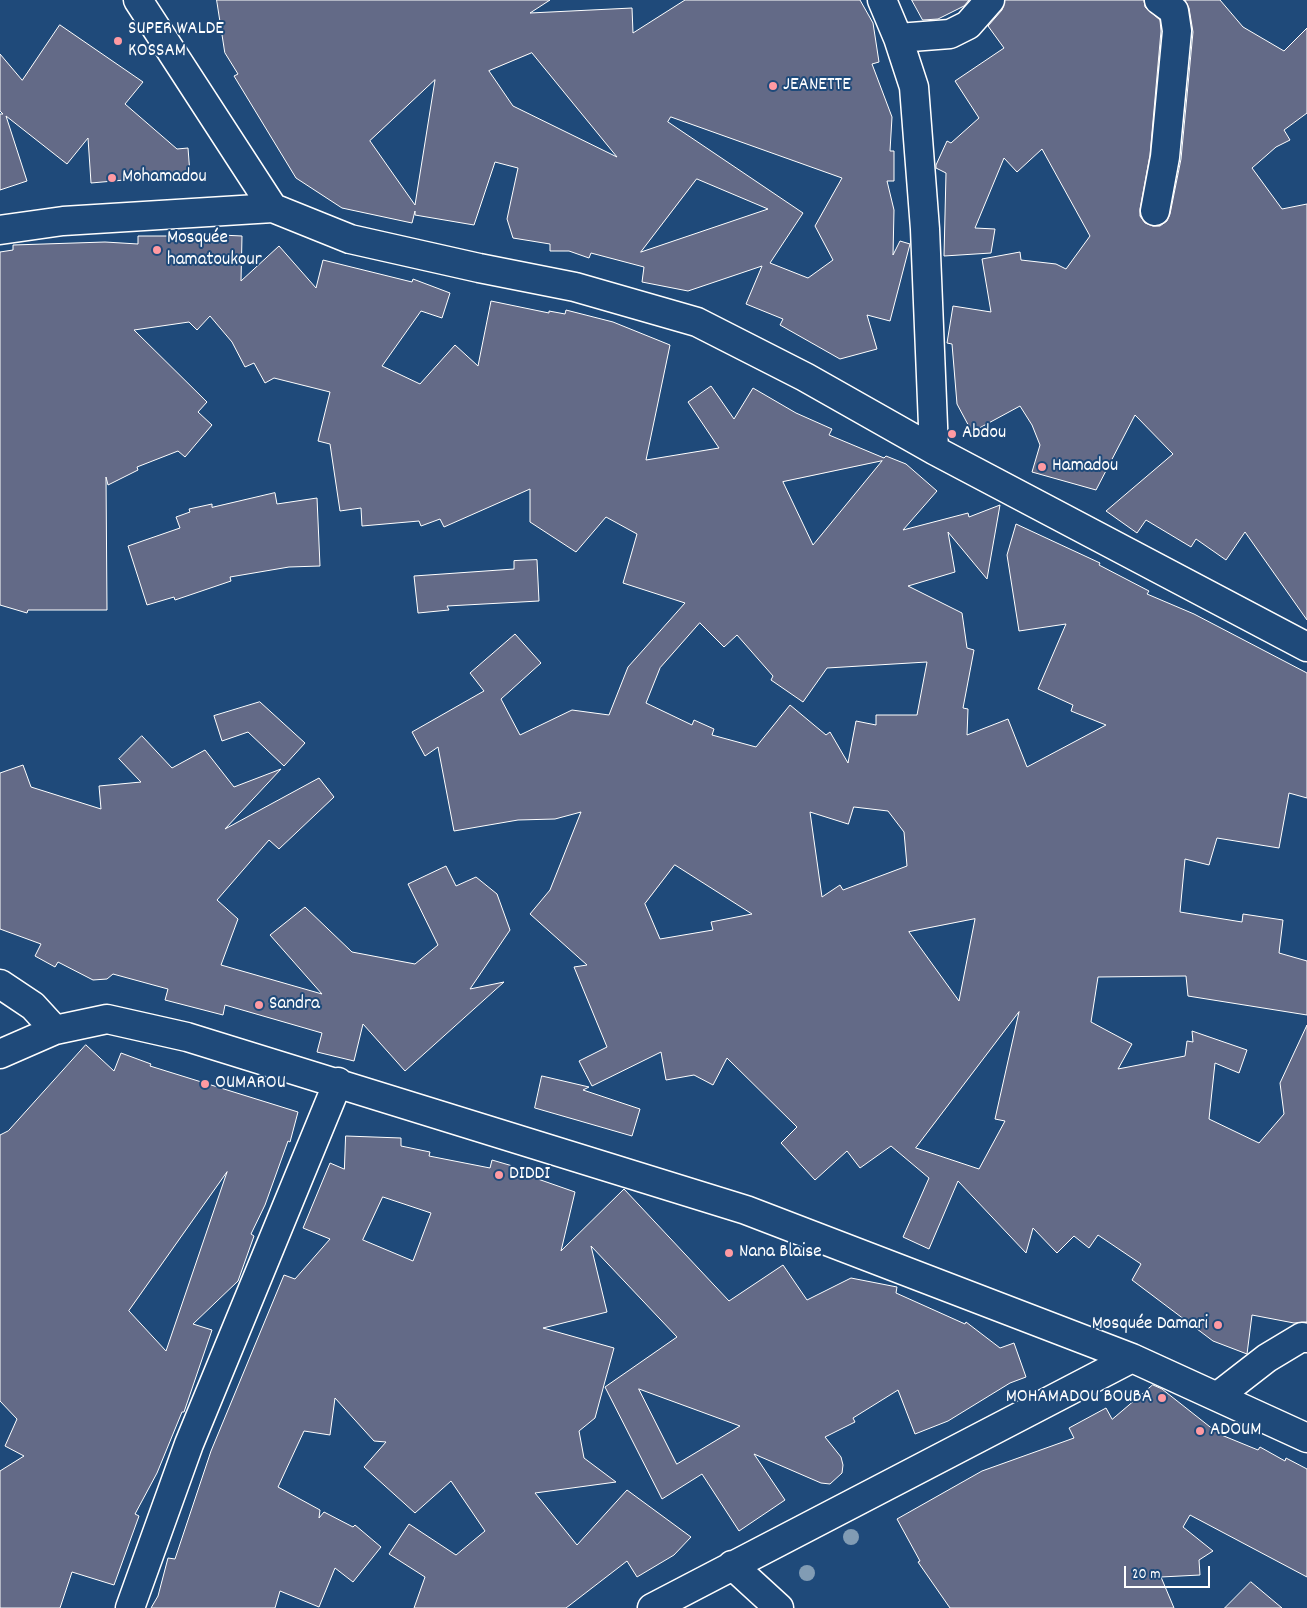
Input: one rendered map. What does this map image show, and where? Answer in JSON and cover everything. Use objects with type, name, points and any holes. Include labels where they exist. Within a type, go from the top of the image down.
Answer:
[{"type":"street","points":[[138,0],[273,208]]},
{"type":"street","points":[[882,0],[898,38],[914,87],[925,228],[934,450]]},
{"type":"street","points":[[898,38],[950,34],[968,25],[990,0]]},
{"type":"street","points":[[1154,211],[1165,157],[1177,31],[1174,11],[1159,0]]},
{"type":"street","points":[[0,230],[63,221],[273,208],[350,239],[479,268],[575,286],[697,322],[805,377],[934,450],[1307,647]]},
{"type":"street","points":[[0,984],[33,1006],[55,1030]]},
{"type":"street","points":[[0,1054],[55,1030],[107,1019],[187,1037],[338,1082],[746,1210],[1132,1358],[1307,1438]]},
{"type":"street","points":[[130,1608],[189,1444],[338,1082]]},
{"type":"street","points":[[1218,1396],[1267,1358],[1302,1337],[1307,1338]]},
{"type":"street","points":[[652,1608],[1132,1358]]},
{"type":"street","points":[[732,1565],[778,1608]]},
{"type":"building","points":[[217,0],[550,0],[530,13],[632,8],[633,33],[685,0],[860,0],[873,23],[879,62],[872,64],[892,117],[890,151],[894,151],[894,181],[887,181],[894,210],[893,255],[900,241],[910,244],[890,321],[867,315],[877,349],[840,359],[780,325],[783,319],[746,304],[762,266],[688,291],[642,282],[644,267],[591,253],[589,258],[569,251],[550,251],[550,244],[513,238],[507,219],[518,168],[495,162],[474,225],[415,215],[415,211],[412,223],[342,208],[296,178],[234,76],[238,74],[225,53]],"holes":[[[532,53],[617,157],[513,106],[489,71]],[[435,80],[415,205],[370,141]],[[671,117],[842,178],[815,226],[833,260],[808,278],[770,263],[803,213],[668,122]],[[697,179],[768,209],[641,252]]]},
{"type":"building","points":[[912,0],[969,0],[964,6],[938,19],[923,20]]},
{"type":"building","points":[[1005,0],[1144,0],[1145,7],[1160,20],[1161,31],[1150,155],[1140,209],[1140,216],[1145,223],[1153,226],[1160,226],[1167,221],[1170,214],[1181,159],[1193,32],[1189,8],[1185,0],[1220,0],[1243,27],[1284,51],[1307,28],[1307,113],[1284,130],[1290,140],[1276,147],[1252,168],[1282,209],[1307,204],[1307,620],[1245,532],[1226,560],[1196,539],[1191,547],[1146,520],[1137,533],[1106,511],[1173,454],[1135,415],[1096,490],[1032,472],[1040,445],[1032,425],[1020,406],[972,432],[957,404],[952,344],[947,343],[953,306],[991,312],[982,259],[1020,252],[1021,260],[1056,264],[1066,269],[1090,236],[1042,149],[1017,172],[1004,158],[975,228],[995,229],[991,253],[944,256],[946,173],[936,168],[936,165],[947,141],[951,143],[979,118],[955,81],[1004,48],[988,26],[1002,10]]},
{"type":"building","points":[[60,25],[143,82],[125,104],[177,149],[188,148],[190,174],[135,176],[136,179],[91,183],[88,138],[67,164],[6,116],[27,181],[0,190],[0,114],[3,114],[0,111],[0,54],[22,80]]},
{"type":"building","points":[[179,233],[242,236],[241,281],[279,246],[316,288],[323,260],[412,282],[413,279],[450,293],[442,318],[421,311],[382,366],[420,384],[455,345],[478,366],[491,301],[549,313],[549,311],[565,314],[566,310],[613,322],[670,345],[646,460],[719,448],[688,402],[711,386],[734,419],[753,388],[796,413],[832,429],[829,435],[884,458],[886,456],[906,464],[937,491],[903,530],[968,513],[969,517],[1000,505],[987,579],[948,532],[955,572],[908,586],[962,613],[967,648],[974,650],[963,708],[968,709],[967,735],[1008,719],[1027,767],[1106,725],[1071,711],[1073,705],[1038,689],[1066,624],[1019,631],[1007,555],[1016,524],[1100,563],[1099,565],[1149,591],[1147,594],[1194,614],[1307,673],[1307,798],[1289,793],[1279,848],[1217,838],[1209,865],[1185,859],[1180,912],[1242,922],[1243,914],[1283,920],[1279,953],[1307,961],[1307,1015],[1188,996],[1186,976],[1098,977],[1091,1022],[1132,1044],[1118,1069],[1185,1056],[1187,1041],[1193,1042],[1192,1031],[1247,1050],[1239,1073],[1215,1063],[1209,1119],[1259,1143],[1284,1114],[1280,1083],[1307,1025],[1307,1322],[1294,1323],[1252,1315],[1247,1354],[1213,1341],[1132,1280],[1141,1264],[1098,1235],[1089,1248],[1074,1236],[1057,1253],[1033,1228],[1026,1253],[958,1181],[929,1249],[903,1237],[929,1178],[891,1146],[860,1168],[847,1151],[815,1180],[781,1143],[797,1127],[727,1058],[713,1085],[694,1075],[666,1080],[661,1052],[592,1086],[579,1061],[607,1047],[574,967],[587,965],[530,914],[550,890],[581,812],[555,819],[518,820],[454,831],[438,747],[425,756],[412,732],[484,691],[470,673],[515,634],[541,663],[501,699],[520,735],[572,710],[609,715],[628,667],[685,603],[623,583],[637,534],[606,517],[576,552],[530,522],[530,489],[444,527],[440,519],[421,526],[419,521],[362,526],[361,508],[340,511],[330,444],[318,441],[330,392],[274,378],[265,383],[254,363],[245,367],[232,342],[210,316],[197,330],[189,322],[134,330],[207,402],[198,412],[212,425],[185,457],[178,451],[137,467],[138,470],[108,485],[106,477],[107,610],[28,610],[27,613],[0,605],[0,252],[13,250],[13,245],[105,242],[138,244],[138,236],[179,236]],"holes":[[[882,461],[813,545],[783,482]],[[700,623],[724,647],[737,635],[773,676],[771,680],[803,702],[827,668],[927,662],[917,715],[876,715],[876,725],[856,721],[848,763],[830,732],[826,735],[790,705],[756,747],[712,735],[714,729],[694,720],[692,725],[646,703],[660,668]],[[854,807],[888,811],[904,832],[907,866],[843,890],[840,885],[822,897],[810,812],[848,824]],[[675,865],[752,914],[711,922],[713,930],[660,939],[645,904]],[[975,919],[959,1001],[909,932]],[[1019,1012],[995,1119],[1005,1121],[979,1169],[916,1148]]]},
{"type":"building","points":[[275,493],[277,504],[317,498],[320,566],[289,567],[230,577],[231,581],[175,600],[174,597],[147,605],[128,546],[180,528],[176,517],[190,512],[189,509],[212,504],[212,507]]},
{"type":"building","points":[[537,560],[539,601],[447,606],[449,610],[418,613],[414,576],[514,569],[514,561]]},
{"type":"building","points":[[260,702],[305,743],[284,766],[248,732],[222,741],[214,716]]},
{"type":"building","points":[[142,736],[172,768],[205,750],[234,787],[281,769],[225,829],[319,778],[334,797],[279,849],[269,840],[217,900],[238,919],[221,965],[322,994],[270,935],[305,907],[352,952],[415,964],[438,945],[408,884],[446,866],[456,886],[476,877],[497,894],[510,930],[470,989],[504,982],[405,1071],[363,1024],[354,1061],[317,1052],[322,1033],[225,1005],[223,1015],[165,1000],[168,989],[113,974],[107,979],[93,980],[58,962],[55,967],[35,956],[41,944],[0,929],[0,773],[23,765],[31,787],[101,809],[99,786],[141,782],[119,759]]},
{"type":"building","points":[[86,1045],[114,1071],[121,1053],[151,1064],[150,1066],[298,1112],[290,1142],[288,1141],[265,1205],[251,1234],[254,1236],[238,1281],[193,1324],[212,1330],[184,1412],[182,1412],[157,1473],[135,1514],[139,1516],[114,1585],[72,1572],[60,1608],[0,1608],[0,1471],[24,1456],[5,1446],[17,1419],[0,1401],[0,1135],[8,1131]],"holes":[[[227,1172],[166,1351],[129,1311]]]},
{"type":"building","points":[[542,1076],[589,1087],[583,1090],[640,1109],[632,1136],[535,1108]]},
{"type":"building","points":[[346,1136],[401,1138],[401,1146],[430,1152],[429,1156],[490,1168],[492,1160],[516,1167],[515,1171],[575,1192],[561,1251],[624,1189],[729,1301],[783,1265],[807,1300],[851,1278],[897,1287],[896,1293],[965,1324],[966,1322],[1000,1348],[1014,1343],[1026,1377],[1010,1383],[948,1421],[915,1434],[898,1390],[853,1418],[855,1422],[825,1437],[841,1457],[843,1465],[842,1473],[830,1484],[821,1483],[754,1454],[785,1500],[739,1531],[702,1474],[662,1499],[605,1387],[677,1337],[591,1246],[607,1312],[543,1328],[614,1348],[595,1418],[579,1431],[584,1458],[616,1482],[535,1493],[577,1545],[627,1490],[691,1537],[674,1555],[637,1577],[627,1561],[566,1608],[414,1608],[425,1577],[389,1554],[409,1524],[456,1555],[485,1531],[451,1481],[415,1513],[364,1467],[386,1442],[374,1441],[335,1398],[330,1435],[304,1431],[278,1487],[320,1510],[319,1518],[324,1512],[353,1527],[355,1525],[381,1547],[353,1582],[335,1568],[319,1607],[280,1591],[275,1608],[151,1608],[158,1596],[168,1558],[175,1559],[211,1451],[284,1275],[295,1279],[330,1239],[303,1228],[330,1163],[344,1169]],"holes":[[[383,1197],[431,1213],[413,1261],[363,1240]],[[639,1389],[740,1426],[677,1464]]]},
{"type":"building","points":[[1153,1385],[1162,1389],[1219,1434],[1258,1450],[1260,1447],[1285,1461],[1286,1458],[1307,1469],[1307,1577],[1190,1515],[1183,1527],[1213,1551],[1199,1560],[1200,1575],[1161,1577],[1174,1608],[950,1608],[918,1562],[920,1561],[897,1519],[982,1471],[1074,1438],[1069,1428],[1106,1408],[1112,1419]]},
{"type":"building","points":[[1251,1582],[1282,1608],[1225,1608]]},
{"type":"place","name":"SUPER WALDE KOSSAM","points":[[118,41]]},
{"type":"place","name":"JEANETTE","points":[[773,86]]},
{"type":"place","name":"Mohamadou","points":[[112,178]]},
{"type":"place","name":"Mosquée hamatoukour","points":[[157,250]]},
{"type":"place","name":"Abdou","points":[[952,434]]},
{"type":"place","name":"Hamadou","points":[[1042,467]]},
{"type":"place","name":"Sandra","points":[[259,1005]]},
{"type":"place","name":"OUMAROU","points":[[205,1084]]},
{"type":"place","name":"DIDDI","points":[[499,1175]]},
{"type":"place","name":"Nana Blaise","points":[[729,1253]]},
{"type":"place","name":"Mosquée Damari","points":[[1218,1325]]},
{"type":"place","name":"MOHAMADOU BOUBA","points":[[1162,1398]]},
{"type":"place","name":"ADOUM","points":[[1200,1431]]}]
